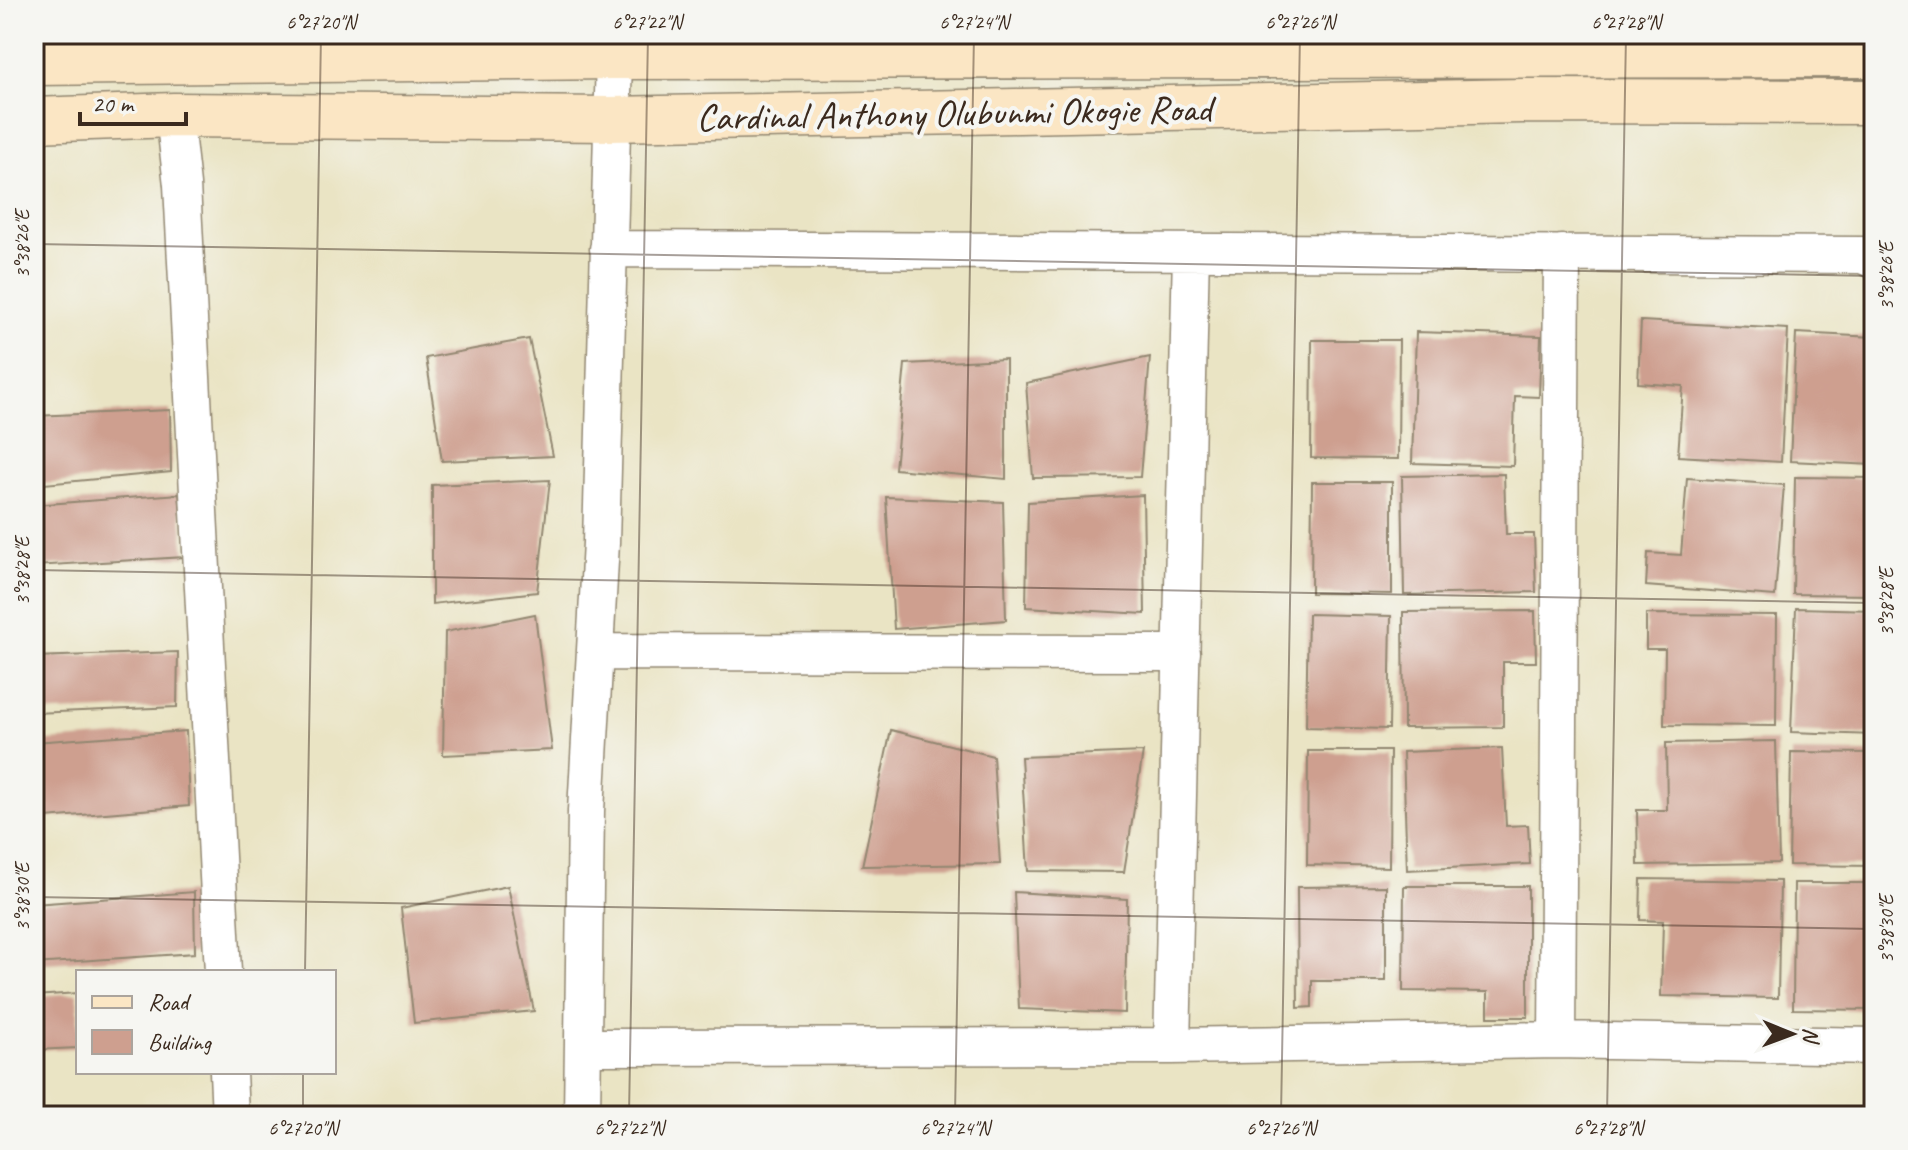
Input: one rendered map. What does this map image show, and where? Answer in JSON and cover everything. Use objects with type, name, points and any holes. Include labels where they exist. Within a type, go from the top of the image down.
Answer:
[{"type":"street","name":"Cardinal Anthony Olubunmi Okogie Road","points":[[34,63],[1279,46],[1874,55]]},
{"type":"street","points":[[582,1116],[586,811],[601,543],[614,57]]},
{"type":"street","name":"Cardinal Anthony Olubunmi Okogie Road","points":[[34,120],[174,115],[611,119],[1522,101],[1874,102]]},
{"type":"street","points":[[174,115],[182,185],[223,970]]},
{"type":"street","points":[[608,249],[1862,255],[1874,260]]},
{"type":"street","points":[[1172,1046],[1191,252]]},
{"type":"street","points":[[1557,1040],[1562,253]]},
{"type":"street","points":[[595,652],[1182,653]]},
{"type":"street","points":[[584,1047],[1172,1046],[1557,1040],[1874,1046]]},
{"type":"street","points":[[228,1074],[230,1116]]},
{"type":"building","points":[[1641,321],[1788,329],[1781,462],[1678,456],[1683,386],[1638,383]]},
{"type":"building","points":[[1416,332],[1541,336],[1539,397],[1515,396],[1513,466],[1412,463]]},
{"type":"building","points":[[1796,333],[1874,337],[1874,465],[1790,461]]},
{"type":"building","points":[[529,339],[553,456],[442,461],[426,358]]},
{"type":"building","points":[[1312,340],[1399,340],[1398,459],[1311,458]]},
{"type":"building","points":[[1150,357],[1140,477],[1033,478],[1026,383]]},
{"type":"building","points":[[1006,359],[1006,479],[895,469],[905,364]]},
{"type":"building","points":[[170,410],[171,472],[34,485],[34,416]]},
{"type":"building","points":[[1504,474],[1506,534],[1534,534],[1536,592],[1404,595],[1402,476]]},
{"type":"building","points":[[1795,477],[1874,478],[1874,595],[1793,594]]},
{"type":"building","points":[[1687,478],[1784,485],[1775,596],[1646,586],[1648,553],[1681,555]]},
{"type":"building","points":[[550,480],[537,592],[432,604],[432,485]]},
{"type":"building","points":[[1312,482],[1392,482],[1392,594],[1311,593]]},
{"type":"building","points":[[179,494],[185,557],[34,566],[34,505]]},
{"type":"building","points":[[1143,495],[1145,614],[1026,607],[1028,502]]},
{"type":"building","points":[[886,497],[1003,502],[1006,620],[894,629]]},
{"type":"building","points":[[1796,608],[1874,610],[1874,735],[1791,732]]},
{"type":"building","points":[[1535,611],[1536,662],[1503,662],[1503,727],[1404,728],[1403,612]]},
{"type":"building","points":[[535,614],[552,750],[443,755],[445,632]]},
{"type":"building","points":[[1308,614],[1391,616],[1389,729],[1306,727]]},
{"type":"building","points":[[1646,614],[1777,615],[1776,726],[1664,725],[1665,649],[1646,649]]},
{"type":"building","points":[[178,652],[177,707],[34,713],[34,657]]},
{"type":"building","points":[[891,730],[993,756],[1000,864],[862,866]]},
{"type":"building","points":[[186,731],[189,806],[34,819],[34,742]]},
{"type":"building","points":[[1776,741],[1779,863],[1638,865],[1637,810],[1667,810],[1666,743]]},
{"type":"building","points":[[1502,748],[1506,826],[1528,825],[1530,864],[1407,870],[1403,752]]},
{"type":"building","points":[[1308,751],[1390,751],[1389,867],[1307,865]]},
{"type":"building","points":[[1143,752],[1124,872],[1028,871],[1021,757]]},
{"type":"building","points":[[1791,752],[1874,753],[1874,866],[1789,865]]},
{"type":"building","points":[[1641,879],[1780,881],[1778,998],[1661,996],[1663,921],[1640,920]]},
{"type":"building","points":[[1794,883],[1874,883],[1874,1010],[1793,1009]]},
{"type":"building","points":[[508,886],[534,1011],[414,1023],[401,908]]},
{"type":"building","points":[[1386,886],[1386,981],[1312,981],[1312,1007],[1298,1008],[1297,887]]},
{"type":"building","points":[[1404,886],[1528,886],[1528,1017],[1488,1017],[1488,992],[1403,991]]},
{"type":"building","points":[[194,892],[195,953],[34,964],[34,904]]},
{"type":"building","points":[[1014,892],[1127,899],[1125,1013],[1019,1009]]},
{"type":"building","points":[[76,993],[76,1048],[34,1050],[34,996]]}]
